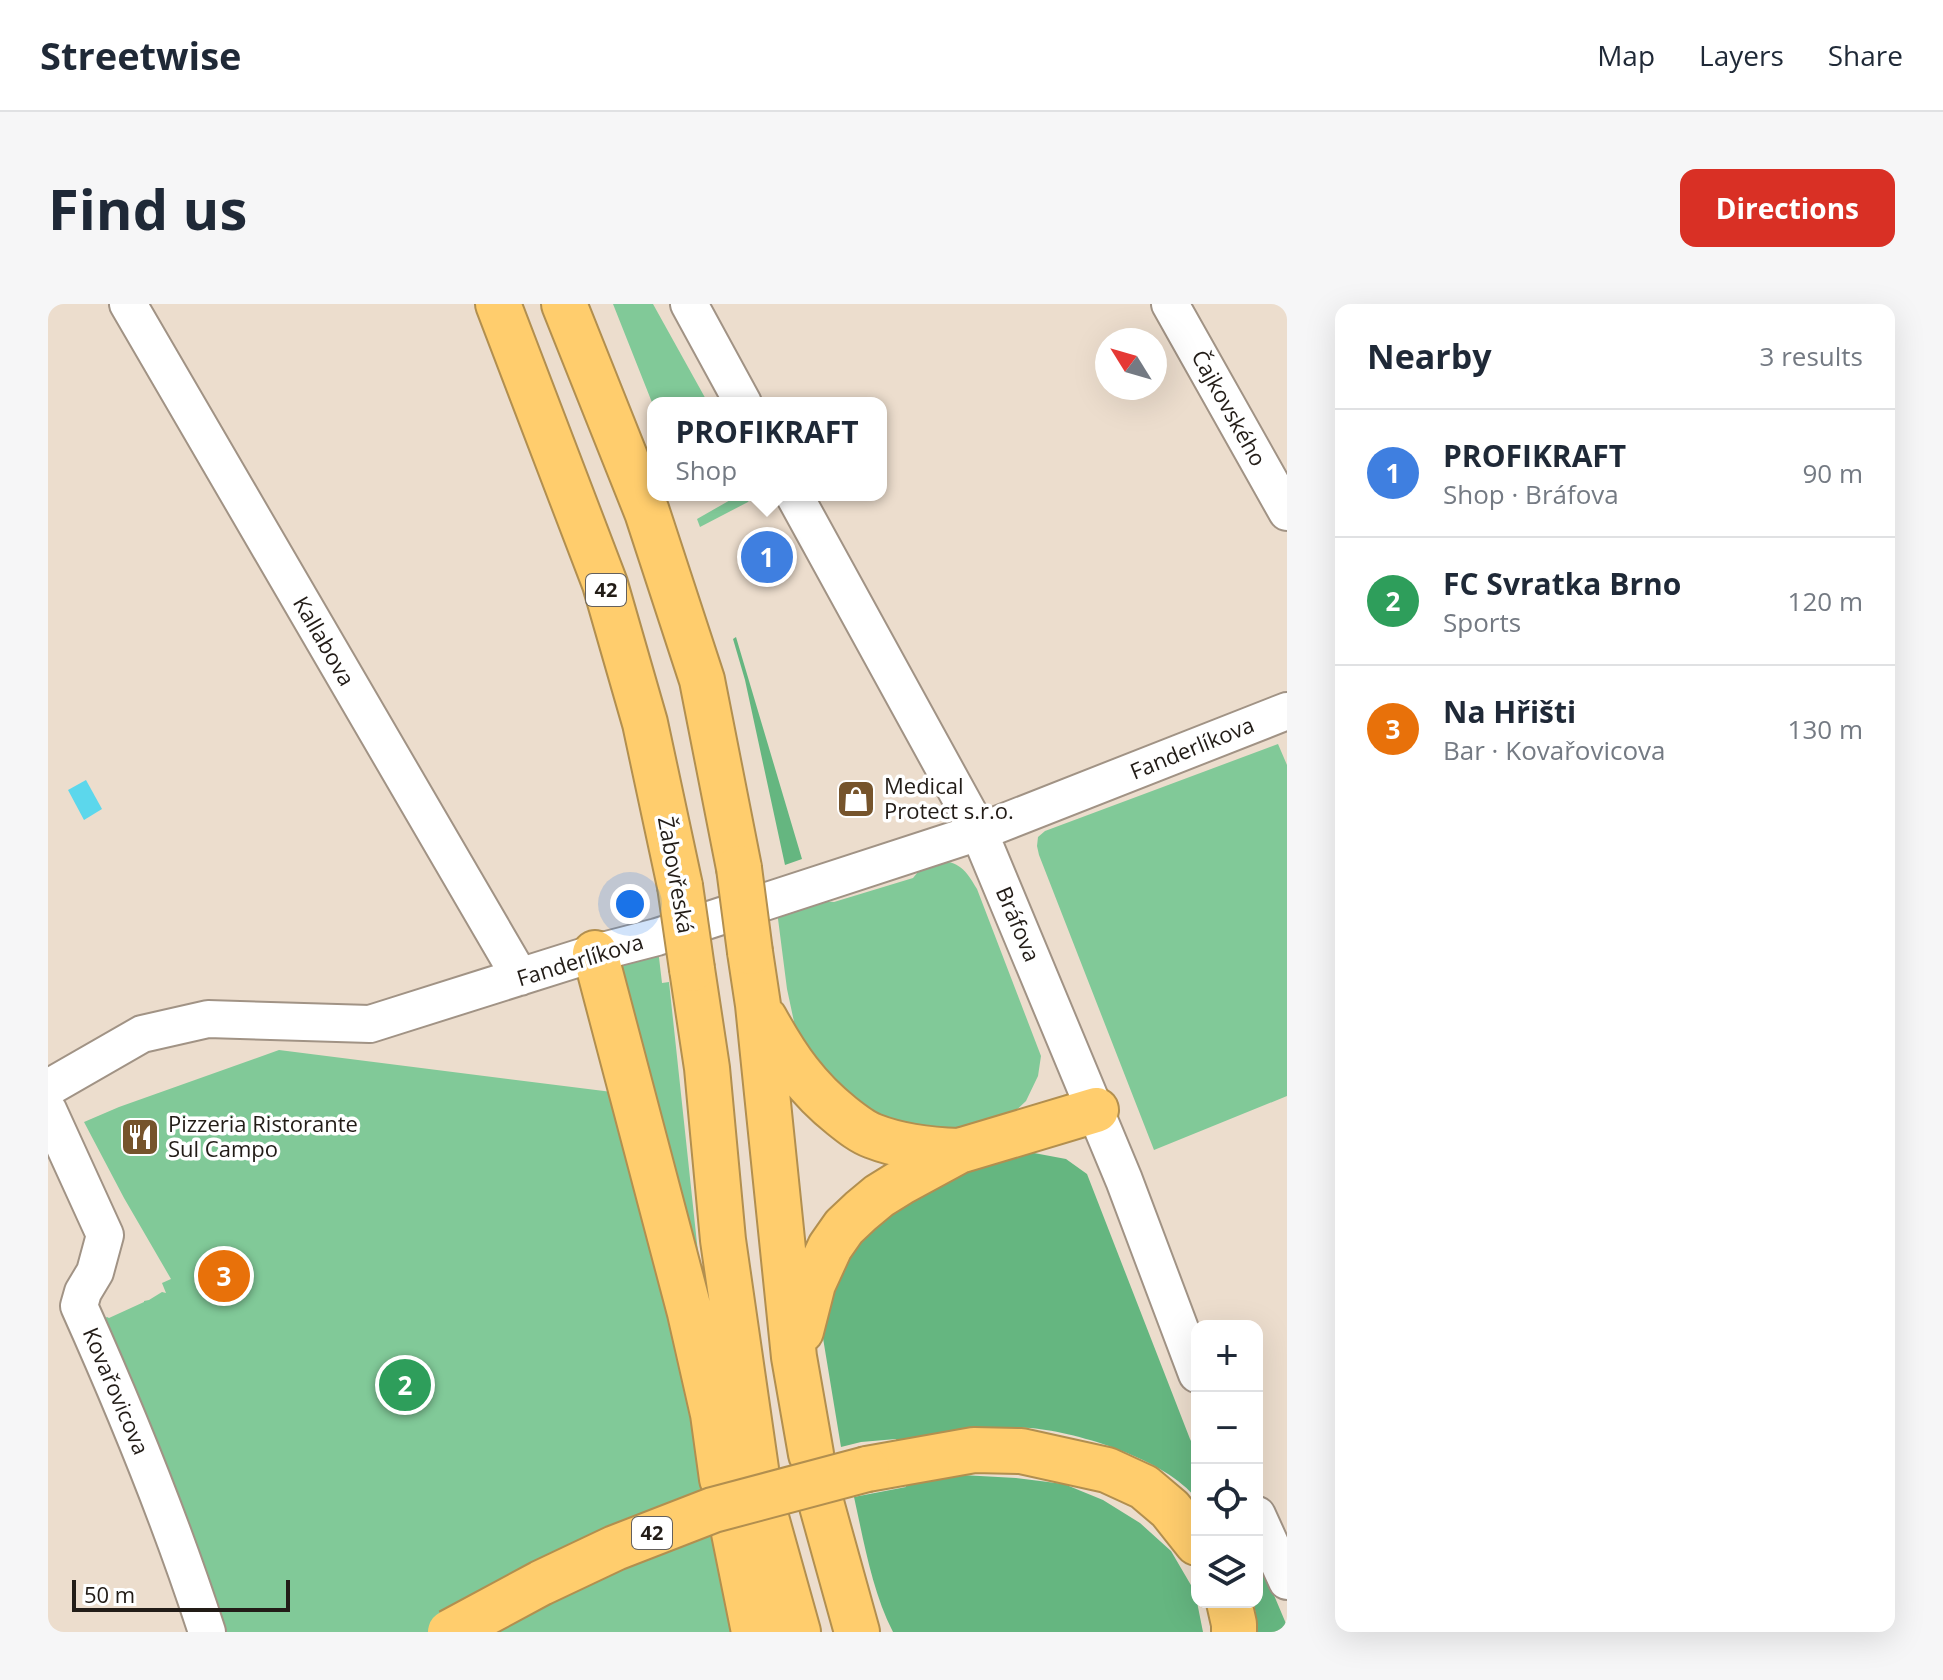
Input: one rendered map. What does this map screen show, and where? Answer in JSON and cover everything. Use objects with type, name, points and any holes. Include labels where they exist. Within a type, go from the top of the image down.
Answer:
[{"type":"highway","name":"Žabovřeská","points":[[498,304],[605,584],[645,723],[680,886],[707,1068],[723,1240],[739,1474],[713,1414]]},
{"type":"highway","points":[[564,304],[647,512],[702,680],[739,868],[758,1005],[794,1357],[811,1454]]},
{"type":"highway","points":[[595,953],[690,1313],[713,1414]]},
{"type":"highway","points":[[758,1005],[780,1047],[805,1083],[854,1126],[871,1136],[900,1145],[959,1151]]},
{"type":"highway","points":[[794,1357],[813,1284],[825,1256],[844,1227],[861,1211],[900,1183],[959,1151],[1096,1110]]},
{"type":"highway","name":"42","points":[[713,1414],[723,1240]]},
{"type":"highway","name":"42","points":[[450,1632],[615,1548],[713,1510],[867,1469],[974,1450],[1021,1451],[1107,1470],[1144,1487],[1170,1509],[1191,1536]]},
{"type":"highway","points":[[822,1506],[857,1632]]},
{"type":"highway","points":[[754,1632],[750,1527],[798,1632]]},
{"type":"highway","points":[[1230,1608],[1234,1632]]},
{"type":"street","name":"Kallabova","points":[[128,304],[520,977]]},
{"type":"street","points":[[689,304],[740,397]]},
{"type":"street","name":"Čajkovského","points":[[1170,304],[1287,512]]},
{"type":"street","name":"Bráfova","points":[[797,501],[979,832],[1096,1110],[1191,1358]]},
{"type":"street","name":"Fanderlíkova","points":[[48,1088],[142,1034],[208,1019],[370,1024],[595,953],[657,937],[979,832],[1287,711]]},
{"type":"street","name":"Kovařovicova","points":[[48,1110],[105,1235],[95,1272],[79,1306],[167,1516],[207,1632]]},
{"type":"street","points":[[1263,1528],[1286,1576]]},
{"type":"green space","points":[[613,304],[653,304],[705,397],[650,397]]},
{"type":"green space","points":[[728,501],[749,501],[700,527],[697,519]]},
{"type":"green space","points":[[736,637],[802,859],[785,865],[745,680],[733,639]]},
{"type":"green space","points":[[1278,744],[1287,765],[1287,1096],[1154,1150],[1039,855],[1038,837],[1045,831]]},
{"type":"green space","points":[[936,860],[961,868],[977,889],[1041,1056],[1038,1076],[1026,1101],[1006,1120],[961,1135],[908,1130],[838,1096],[796,1031],[777,911],[812,900],[834,902],[913,878],[922,867]]},
{"type":"green space","points":[[658,949],[662,983],[669,982],[705,1318],[619,962]]},
{"type":"green space","points":[[279,1050],[612,1092],[676,1323],[735,1632],[227,1632],[105,1318],[162,1292],[166,1293],[162,1283],[171,1279],[84,1122]]},
{"type":"green space","points":[[1034,1153],[1066,1159],[1087,1174],[1191,1441],[1191,1493],[1144,1460],[1097,1442],[1051,1431],[970,1428],[897,1442],[896,1439],[861,1442],[841,1447],[822,1332],[826,1293],[869,1221],[948,1178],[1006,1158]]},
{"type":"green space","points":[[962,1475],[1016,1478],[1064,1484],[1103,1500],[1140,1523],[1171,1551],[1191,1585],[1191,1608],[1198,1608],[1203,1632],[893,1632],[874,1583],[854,1497],[906,1487],[905,1483]]},
{"type":"green space","points":[[1263,1569],[1287,1632],[1258,1632],[1255,1608],[1263,1608]]},
{"type":"water","points":[[86,780],[102,809],[84,820],[68,790]]},
{"type":"place","name":"PROFIKRAFT","points":[[767,557]]},
{"type":"place","name":"Medical Protect s.r.o.","points":[[856,799]]},
{"type":"place","name":"Pizzeria Ristorante Sul Campo","points":[[140,1137]]},
{"type":"place","name":"Na Hřišti","points":[[224,1276]]},
{"type":"place","name":"FC Svratka Brno","points":[[405,1385]]}]
